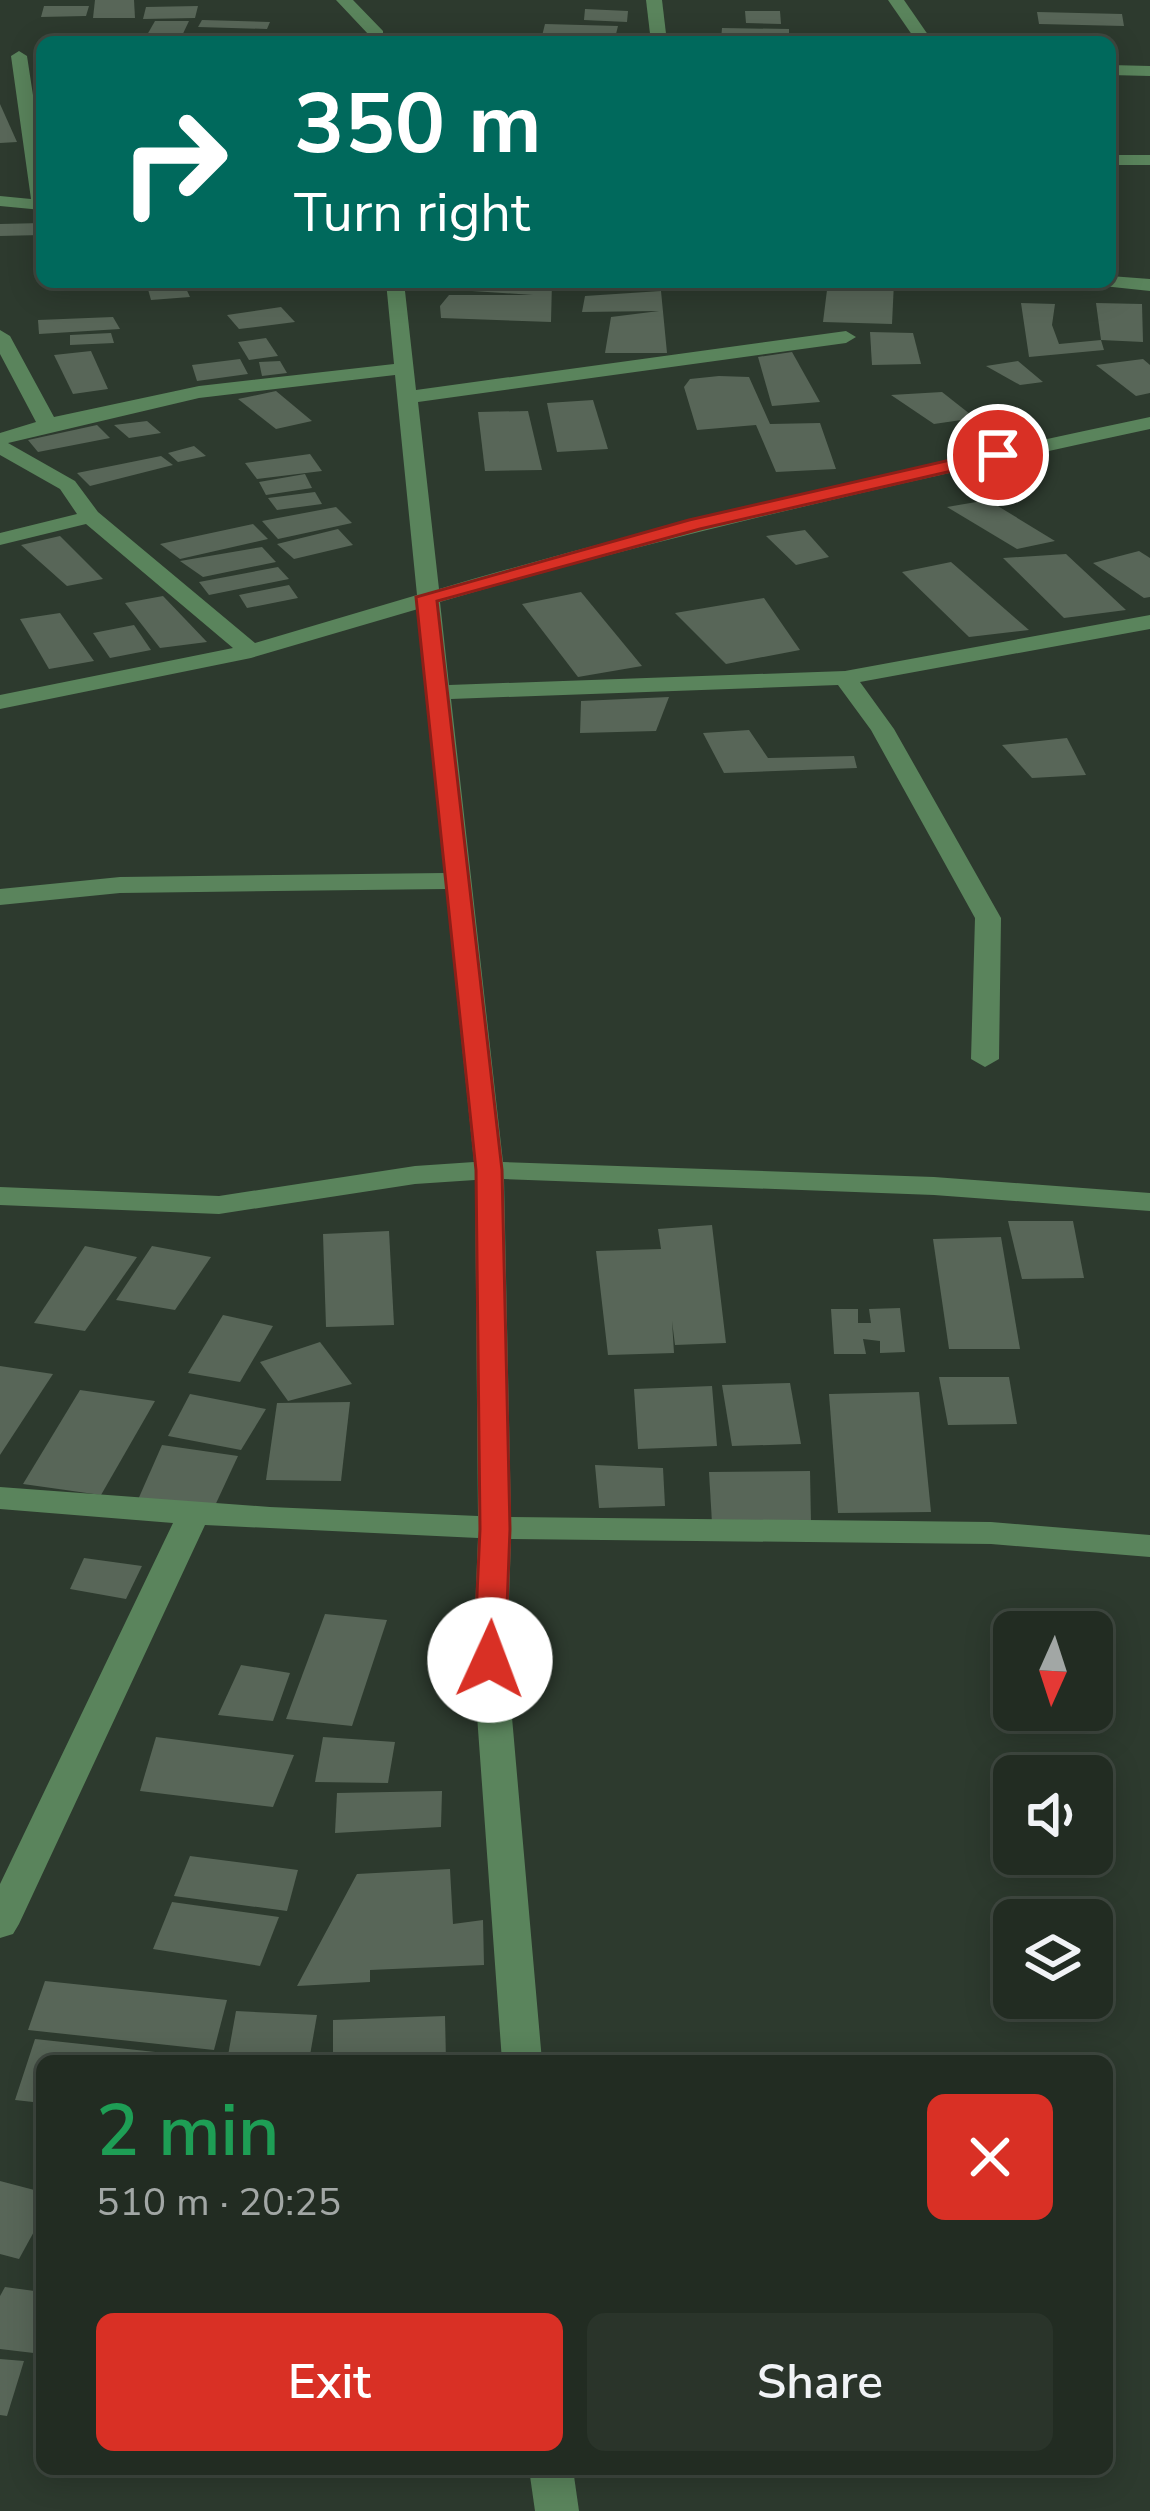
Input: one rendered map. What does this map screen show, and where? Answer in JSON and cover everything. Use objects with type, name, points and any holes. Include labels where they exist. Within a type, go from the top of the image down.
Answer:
[{"type":"street","points":[[344,0],[370,22],[376,36]]},
{"type":"street","points":[[654,0],[658,36]]},
{"type":"street","points":[[896,0],[921,36]]},
{"type":"street","points":[[9,56],[36,182]]},
{"type":"street","points":[[1116,70],[1150,71]]},
{"type":"street","points":[[1116,160],[1150,160]]},
{"type":"street","points":[[0,201],[36,205]]},
{"type":"street","points":[[1116,282],[1150,284]]},
{"type":"street","points":[[395,288],[489,1170],[495,1529],[490,1660],[522,2055]]},
{"type":"street","points":[[0,336],[47,424]]},
{"type":"street","points":[[405,398],[846,337]]},
{"type":"street","points":[[0,443],[47,424],[204,389],[402,369]]},
{"type":"street","points":[[0,702],[251,651],[426,597],[785,502],[1150,423]]},
{"type":"street","points":[[0,443],[68,485],[90,518],[251,651]]},
{"type":"street","points":[[0,538],[90,518]]},
{"type":"street","points":[[437,692],[845,678],[1150,622]]},
{"type":"street","points":[[845,678],[882,728],[988,918],[985,1059]]},
{"type":"street","points":[[0,897],[120,886],[457,881]]},
{"type":"street","points":[[1,1193],[219,1205],[415,1175],[489,1170],[934,1186],[1150,1202]]},
{"type":"street","points":[[0,1498],[192,1516],[495,1529],[1031,1537],[1150,1546]]},
{"type":"street","points":[[0,1924],[192,1516]]},
{"type":"street","points":[[552,2475],[557,2511]]},
{"type":"building","points":[[95,0],[134,0],[135,18],[93,18]]},
{"type":"building","points":[[44,6],[89,6],[86,16],[41,17]]},
{"type":"building","points":[[198,6],[195,18],[143,19],[146,7]]},
{"type":"building","points":[[585,9],[628,11],[627,22],[584,20]]},
{"type":"building","points":[[745,11],[780,11],[781,24],[746,23]]},
{"type":"building","points":[[1037,12],[1122,14],[1124,26],[1039,24]]},
{"type":"building","points":[[202,20],[270,22],[267,29],[198,27]]},
{"type":"building","points":[[155,21],[189,21],[182,36],[146,36]]},
{"type":"building","points":[[545,24],[618,26],[616,36],[542,36]]},
{"type":"building","points":[[722,28],[789,29],[789,36],[721,36]]},
{"type":"building","points":[[0,104],[17,142],[0,143]]},
{"type":"building","points":[[36,223],[36,235],[0,236],[0,224]]},
{"type":"building","points":[[148,288],[186,288],[190,297],[151,300]]},
{"type":"building","points":[[552,288],[551,322],[441,318],[440,306],[449,295],[533,295],[472,291]]},
{"type":"building","points":[[827,288],[894,288],[892,324],[823,322]]},
{"type":"building","points":[[661,291],[667,353],[605,353],[611,317],[659,311],[582,312],[585,296]]},
{"type":"building","points":[[1021,303],[1055,304],[1052,325],[1059,344],[1101,340],[1104,350],[1029,357]]},
{"type":"building","points":[[1096,303],[1142,304],[1143,342],[1101,340]]},
{"type":"building","points":[[281,307],[295,322],[239,329],[227,315]]},
{"type":"building","points":[[113,317],[120,329],[39,334],[38,320]]},
{"type":"building","points":[[870,332],[913,333],[921,364],[872,365]]},
{"type":"building","points":[[111,333],[114,343],[70,345],[70,335]]},
{"type":"building","points":[[266,338],[278,356],[249,360],[238,342]]},
{"type":"building","points":[[91,351],[108,389],[73,394],[54,355]]},
{"type":"building","points":[[792,352],[820,402],[772,406],[758,357]]},
{"type":"building","points":[[240,359],[248,374],[197,381],[192,365]]},
{"type":"building","points":[[1143,359],[1150,365],[1150,393],[1136,396],[1096,365]]},
{"type":"building","points":[[280,361],[287,373],[262,376],[259,362]]},
{"type":"building","points":[[1018,361],[1043,382],[1020,385],[986,366]]},
{"type":"building","points":[[749,377],[770,424],[820,423],[836,469],[776,472],[756,425],[697,430],[684,387],[690,379]]},
{"type":"building","points":[[276,391],[312,421],[276,429],[238,399]]},
{"type":"building","points":[[942,392],[975,418],[934,424],[891,395]]},
{"type":"building","points":[[593,400],[608,449],[557,452],[547,403]]},
{"type":"building","points":[[528,411],[542,470],[485,471],[478,412]]},
{"type":"building","points":[[147,421],[161,433],[129,438],[114,425]]},
{"type":"building","points":[[97,425],[110,438],[38,452],[28,440]]},
{"type":"building","points":[[194,446],[206,456],[178,462],[168,453]]},
{"type":"building","points":[[310,454],[322,471],[257,479],[245,463]]},
{"type":"building","points":[[161,456],[173,465],[90,486],[77,473]]},
{"type":"building","points":[[305,474],[312,488],[266,495],[259,482]]},
{"type":"building","points":[[315,492],[322,504],[277,510],[268,498]]},
{"type":"building","points":[[988,500],[1055,541],[1017,549],[947,507]]},
{"type":"building","points":[[336,507],[352,523],[278,539],[262,521]]},
{"type":"building","points":[[253,524],[268,539],[180,559],[160,544]]},
{"type":"building","points":[[338,529],[353,545],[294,559],[277,544]]},
{"type":"building","points":[[805,530],[829,557],[796,565],[766,536]]},
{"type":"building","points":[[60,536],[103,579],[67,586],[21,545]]},
{"type":"building","points":[[262,547],[276,562],[203,577],[180,561]]},
{"type":"building","points":[[1139,551],[1150,558],[1150,597],[1144,598],[1093,563]]},
{"type":"building","points":[[1066,554],[1126,610],[1064,618],[1003,558]]},
{"type":"building","points":[[951,562],[1029,630],[969,637],[902,572]]},
{"type":"building","points":[[278,567],[289,579],[209,595],[199,582]]},
{"type":"building","points":[[289,585],[298,598],[247,608],[239,595]]},
{"type":"building","points":[[581,592],[642,666],[578,677],[522,604]]},
{"type":"building","points":[[163,596],[207,642],[160,648],[125,603]]},
{"type":"building","points":[[764,598],[800,650],[726,664],[675,613]]},
{"type":"building","points":[[60,613],[94,661],[49,669],[20,619]]},
{"type":"building","points":[[134,625],[151,650],[110,658],[93,633]]},
{"type":"building","points":[[669,697],[656,731],[580,733],[581,701]]},
{"type":"building","points":[[749,730],[768,758],[854,756],[857,768],[724,773],[703,733]]},
{"type":"building","points":[[1067,738],[1086,775],[1032,778],[1002,745]]},
{"type":"building","points":[[1008,1221],[1073,1221],[1084,1278],[1022,1279]]},
{"type":"building","points":[[712,1225],[726,1343],[675,1345],[672,1321],[674,1353],[608,1355],[596,1251],[661,1249],[658,1229]]},
{"type":"building","points":[[389,1231],[394,1325],[326,1327],[323,1234]]},
{"type":"building","points":[[1001,1237],[1020,1349],[949,1349],[933,1239]]},
{"type":"building","points":[[85,1246],[137,1257],[85,1331],[34,1323]]},
{"type":"building","points":[[152,1246],[211,1257],[175,1310],[116,1300]]},
{"type":"building","points":[[900,1308],[905,1352],[880,1353],[880,1341],[863,1339],[866,1354],[834,1354],[831,1309],[858,1309],[858,1323],[871,1323],[869,1309]]},
{"type":"building","points":[[223,1315],[273,1326],[240,1382],[188,1373]]},
{"type":"building","points":[[320,1342],[352,1384],[288,1401],[260,1362]]},
{"type":"building","points":[[0,1366],[53,1374],[0,1455]]},
{"type":"building","points":[[939,1377],[1009,1377],[1017,1424],[948,1425]]},
{"type":"building","points":[[790,1383],[801,1444],[732,1446],[722,1385]]},
{"type":"building","points":[[712,1386],[717,1446],[638,1449],[634,1389]]},
{"type":"building","points":[[80,1390],[155,1401],[101,1495],[23,1484]]},
{"type":"building","points":[[919,1392],[931,1512],[838,1513],[829,1394]]},
{"type":"building","points":[[190,1394],[266,1409],[241,1450],[168,1436]]},
{"type":"building","points":[[350,1402],[341,1481],[266,1480],[277,1403]]},
{"type":"building","points":[[162,1445],[238,1456],[212,1512],[137,1502]]},
{"type":"building","points":[[595,1465],[663,1468],[665,1506],[599,1508]]},
{"type":"building","points":[[810,1471],[811,1523],[712,1523],[709,1472]]},
{"type":"building","points":[[84,1558],[142,1566],[126,1599],[70,1589]]},
{"type":"building","points":[[325,1614],[387,1620],[352,1726],[286,1719]]},
{"type":"building","points":[[241,1665],[290,1673],[273,1721],[218,1715]]},
{"type":"building","points":[[156,1737],[294,1755],[273,1807],[140,1791]]},
{"type":"building","points":[[323,1737],[395,1742],[388,1783],[315,1782]]},
{"type":"building","points":[[442,1791],[441,1827],[335,1833],[337,1793]]},
{"type":"building","points":[[190,1856],[298,1870],[287,1911],[174,1896]]},
{"type":"building","points":[[450,1869],[453,1924],[483,1920],[484,1965],[370,1970],[370,1982],[297,1986],[357,1874]]},
{"type":"building","points":[[172,1902],[279,1917],[260,1966],[153,1949]]},
{"type":"building","points":[[45,1981],[227,2000],[214,2050],[28,2030]]},
{"type":"building","points":[[236,2011],[317,2015],[310,2055],[228,2055]]},
{"type":"building","points":[[445,2016],[446,2055],[333,2055],[333,2020]]},
{"type":"building","points":[[35,2039],[183,2055],[36,2055],[36,2102],[15,2100]]},
{"type":"building","points":[[0,2181],[36,2190],[36,2228],[19,2259],[0,2254]]},
{"type":"building","points":[[5,2287],[36,2291],[36,2353],[0,2349],[0,2296]]},
{"type":"building","points":[[0,2359],[24,2361],[7,2416],[0,2415]]},
{"type":"route","points":[[490,1660],[495,1529],[489,1170],[426,597],[607,546],[998,455]]}]
